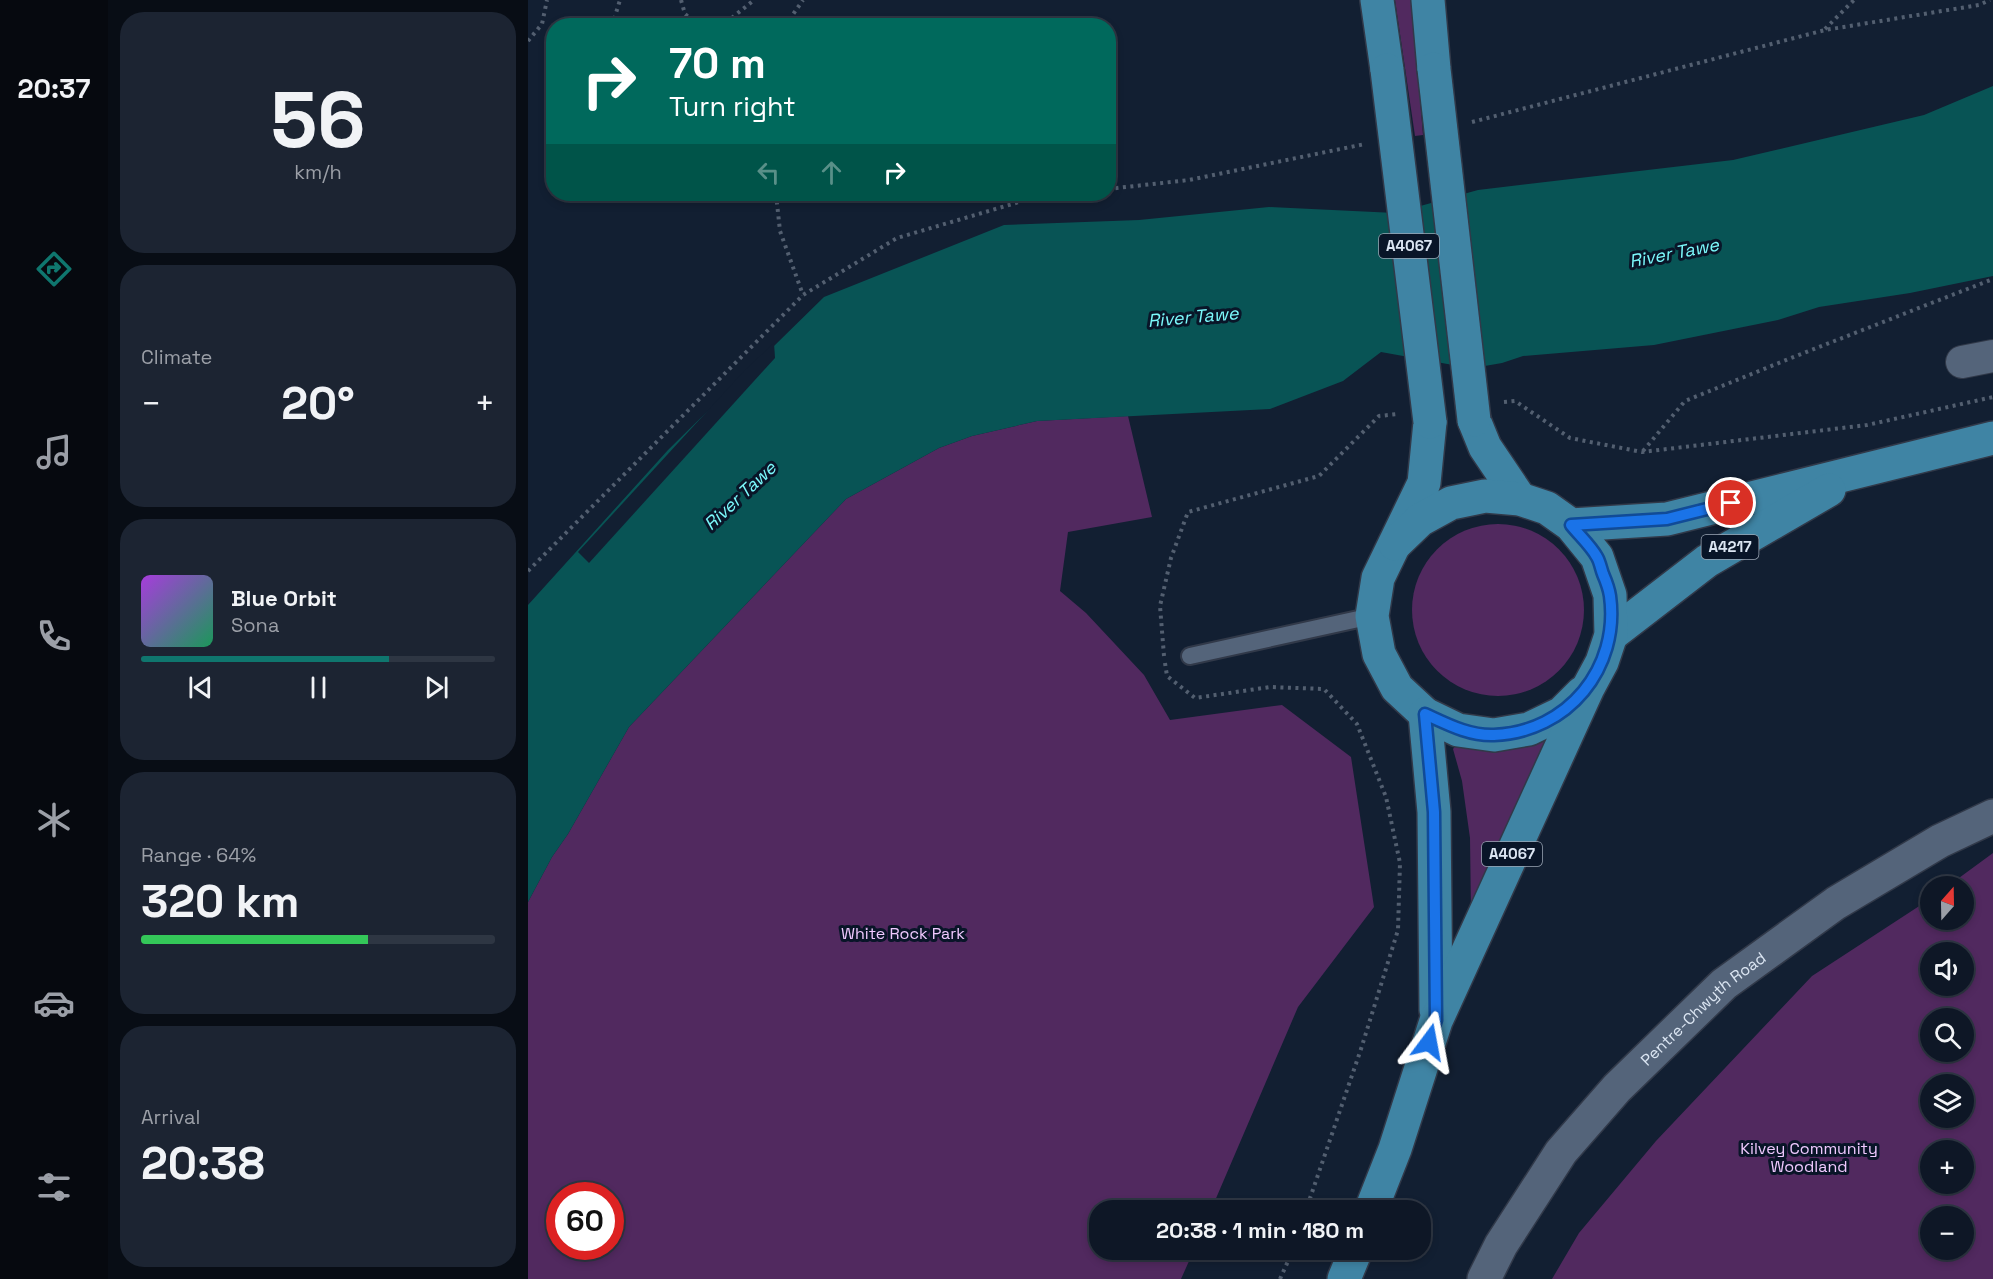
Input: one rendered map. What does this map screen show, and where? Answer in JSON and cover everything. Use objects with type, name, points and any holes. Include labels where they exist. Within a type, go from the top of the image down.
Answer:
[{"type":"main road","name":"A4067","points":[[1377,0],[1430,422],[1424,483],[1378,578],[1372,616],[1379,654],[1397,688],[1425,714],[1458,730],[1494,735],[1530,729],[1562,713],[1588,688]]},
{"type":"main road","name":"A4067","points":[[1428,0],[1474,420],[1485,447],[1520,498]]},
{"type":"main road","name":"A4217","points":[[1571,525],[1667,519],[1993,438]]},
{"type":"main road","name":"A4217","points":[[1611,635],[1707,561],[1859,473]]},
{"type":"main road","name":"A4067","points":[[1375,1200],[1395,1149],[1436,1020],[1588,688],[1602,663],[1611,635],[1610,595],[1597,557],[1571,525],[1547,508],[1520,498],[1485,496],[1450,503],[1420,520],[1395,544]]},
{"type":"main road","name":"A4067","points":[[1425,714],[1434,812],[1436,1020]]},
{"type":"main road","name":"Pentre-Chwyth Road","points":[[1484,1279],[1502,1245],[1561,1152],[1617,1088],[1724,984],[1836,903],[1940,841],[1993,816]]},
{"type":"main road","points":[[1344,1279],[1352,1260]]},
{"type":"street","points":[[1962,362],[1993,356]]},
{"type":"lane","points":[[1190,656],[1372,616]]},
{"type":"path","points":[[528,41],[542,24],[547,0]]},
{"type":"path","points":[[614,18],[620,0]]},
{"type":"path","points":[[681,0],[685,14],[690,18]]},
{"type":"path","points":[[732,18],[754,0]]},
{"type":"path","points":[[791,18],[803,0]]},
{"type":"path","points":[[1825,30],[1854,0]]},
{"type":"path","points":[[1462,124],[1825,30],[1979,5],[1990,0]]},
{"type":"path","points":[[1116,188],[1189,180],[1371,142]]},
{"type":"path","points":[[777,201],[780,231],[803,295]]},
{"type":"path","points":[[528,571],[803,295],[897,238],[1023,201]]},
{"type":"path","points":[[1642,452],[1686,401],[1993,279]]},
{"type":"path","points":[[1515,401],[1570,438],[1642,452],[1867,425],[1993,398]]},
{"type":"path","points":[[1309,1200],[1361,1049],[1398,930],[1400,862],[1386,797],[1357,724],[1324,689],[1270,687],[1195,698],[1167,676],[1160,606],[1172,558],[1188,512],[1318,476],[1379,416]]},
{"type":"path","points":[[1280,1279],[1289,1260]]},
{"type":"green space","points":[[1395,0],[1412,0],[1423,135],[1415,136]]},
{"type":"green space","name":"White Rock Park","points":[[1128,416],[1152,517],[1068,532],[1060,591],[1086,613],[1144,675],[1170,720],[1282,705],[1351,757],[1374,907],[1298,1007],[1215,1200],[1089,1200],[1089,1260],[1190,1260],[1181,1279],[528,1279],[528,902],[629,727],[846,499],[939,448],[972,436],[1037,421]]},
{"type":"green space","points":[[1498,524],[1531,531],[1546,538],[1559,549],[1570,562],[1577,577],[1584,610],[1577,643],[1570,658],[1559,671],[1546,682],[1531,689],[1498,696],[1465,689],[1450,682],[1437,671],[1426,658],[1419,643],[1412,610],[1419,577],[1426,562],[1437,549],[1450,538],[1465,531]]},
{"type":"green space","points":[[1555,740],[1471,914],[1470,838],[1462,781],[1453,749],[1456,745],[1497,748]]},
{"type":"green space","name":"Kilvey Community Woodland","points":[[1993,853],[1993,1279],[1552,1279],[1579,1233],[1656,1141],[1812,976],[1920,906],[1920,930],[1974,930],[1974,876],[1962,876]]},
{"type":"water","name":"River Tawe","points":[[1993,86],[1993,276],[1910,293],[1819,307],[1778,320],[1654,345],[1523,356],[1479,367],[1464,367],[1381,352],[1343,381],[1270,409],[1037,421],[972,436],[939,448],[846,499],[629,727],[528,902],[528,605],[668,450],[824,297],[1004,225],[1139,220],[1269,207],[1395,213],[1478,190],[1733,160],[1924,115]]},
{"type":"pier","points":[[774,343],[775,358],[589,563],[578,552],[745,370]]},
{"type":"route","points":[[1429,1042],[1436,1020],[1434,812],[1425,714],[1458,730],[1494,735],[1530,729],[1562,713],[1588,688],[1602,663],[1611,635],[1610,595],[1597,557],[1571,525],[1667,519],[1731,503]]}]
